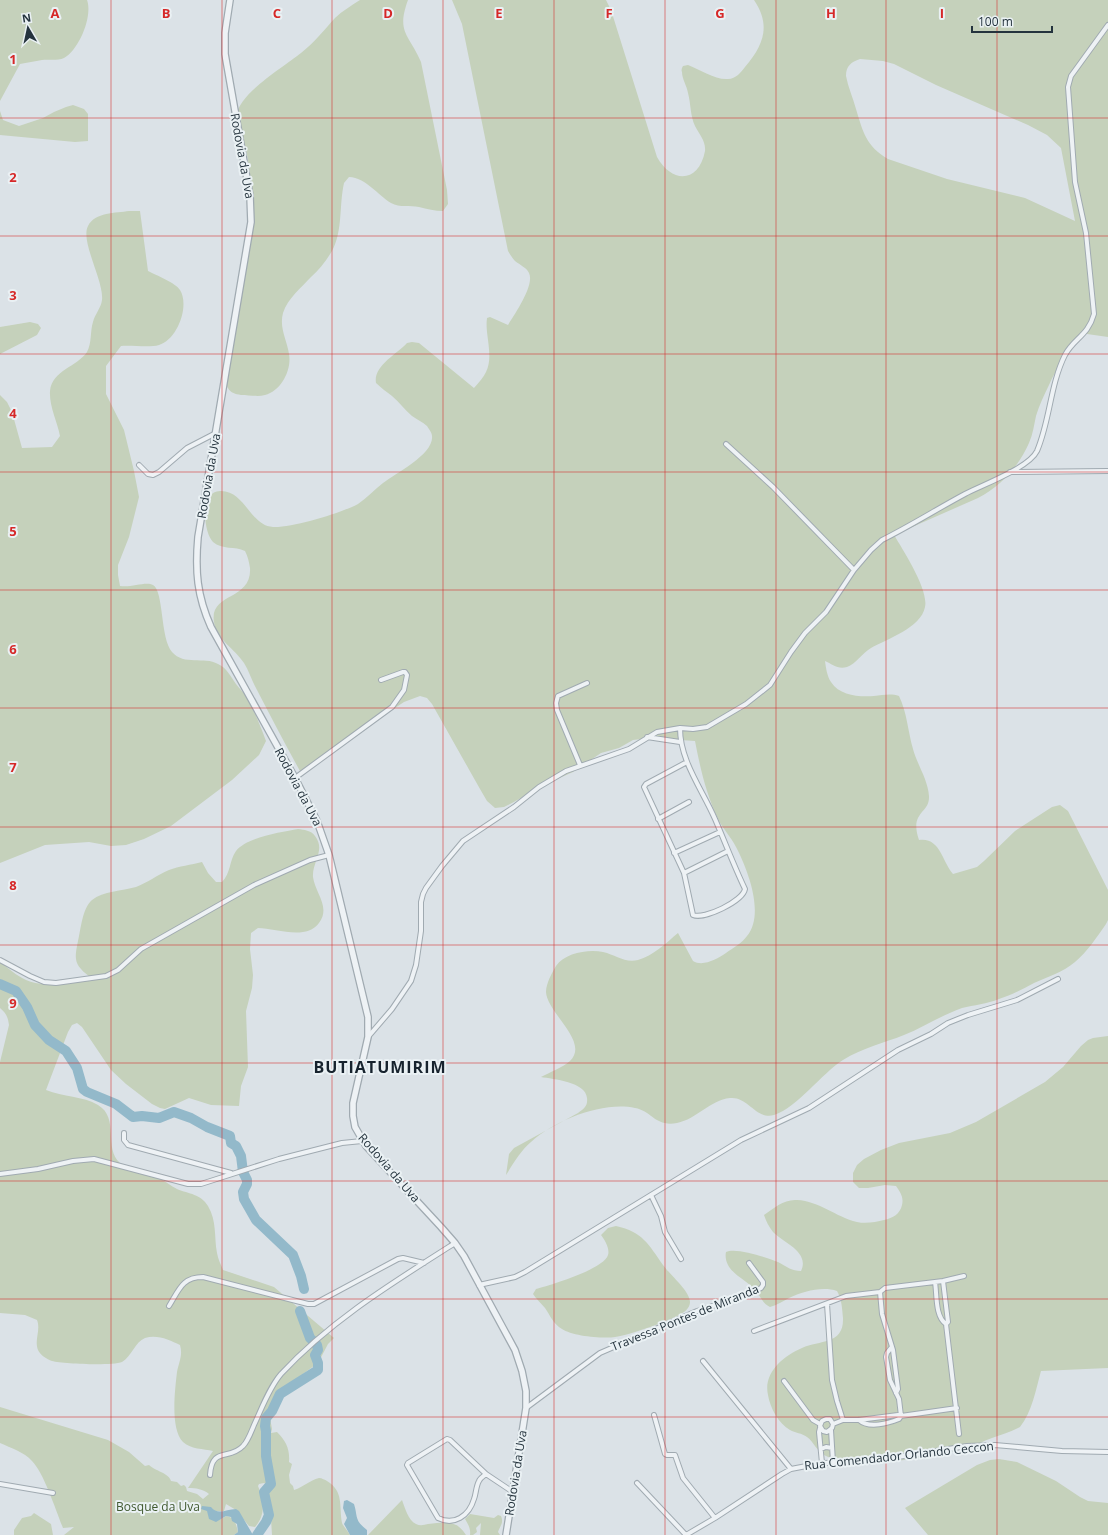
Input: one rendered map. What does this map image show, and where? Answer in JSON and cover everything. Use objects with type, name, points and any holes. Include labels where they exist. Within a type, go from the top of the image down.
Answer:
[{"type":"street","name":"Rodovia da Uva","points":[[230,0],[225,33],[225,54],[250,196],[251,222],[198,543],[197,578],[200,597],[211,627],[295,778],[317,821],[329,855],[368,1018],[368,1037],[355,1094],[353,1112],[355,1126],[362,1140],[455,1243],[509,1338],[519,1361],[526,1391],[526,1408],[514,1492],[506,1535]]},
{"type":"street","points":[[368,1037],[392,1009],[415,972],[422,931],[421,902],[423,894],[442,866],[463,841],[510,810],[553,778],[580,765],[629,749],[646,737],[657,732],[680,728],[693,729],[707,727],[746,704],[770,684],[800,640],[826,612],[854,570],[870,550],[882,540],[964,494],[1028,462],[1036,453],[1065,354],[1088,329],[1094,314],[1086,233],[1076,182],[1068,87],[1071,76],[1108,25]]},
{"type":"street","points":[[139,465],[148,474],[153,475],[159,472],[187,448],[216,433]]},
{"type":"street","points":[[726,444],[773,487],[854,570]]},
{"type":"street","points":[[1010,472],[1108,471]]},
{"type":"street","points":[[295,778],[392,707],[404,690],[407,675],[403,672],[381,680]]},
{"type":"street","points":[[580,765],[556,710],[556,702],[558,696],[587,683]]},
{"type":"street","points":[[680,728],[680,742],[687,762],[720,832],[744,889],[744,893],[724,907],[696,916],[693,915],[684,873],[644,787],[646,784],[687,762]]},
{"type":"street","points":[[646,737],[680,742]]},
{"type":"street","points":[[658,819],[689,802]]},
{"type":"street","points":[[674,853],[720,832]]},
{"type":"street","points":[[684,873],[728,851]]},
{"type":"street","points":[[0,960],[44,982],[56,983],[106,976],[118,970],[141,949],[254,885],[305,862],[329,855]]},
{"type":"street","points":[[479,1285],[515,1277],[740,1140],[809,1108],[875,1064],[948,1024],[968,1015],[1017,1000],[1058,979]]},
{"type":"street","points":[[124,1134],[124,1140],[128,1145],[232,1173]]},
{"type":"street","points":[[0,1174],[38,1170],[73,1160],[94,1159],[188,1184],[201,1184],[278,1159],[342,1143],[362,1140]]},
{"type":"street","points":[[651,1195],[661,1216],[665,1232],[681,1259]]},
{"type":"street","points":[[210,1475],[211,1464],[214,1460],[243,1447],[249,1437],[266,1397],[280,1375],[318,1338],[346,1315],[455,1243]]},
{"type":"street","points":[[169,1306],[182,1285],[188,1280],[196,1277],[203,1277],[308,1304],[314,1304],[398,1259],[403,1258],[424,1263]]},
{"type":"street","name":"Travessa Pontes de Miranda","points":[[526,1408],[600,1353],[697,1311],[749,1294],[761,1288],[763,1282],[749,1263]]},
{"type":"street","points":[[754,1332],[846,1296],[880,1292],[885,1288],[943,1281],[964,1276]]},
{"type":"street","points":[[943,1281],[948,1322],[946,1324],[959,1434]]},
{"type":"street","points":[[935,1282],[939,1313],[946,1324]]},
{"type":"street","points":[[880,1292],[882,1314],[889,1335],[898,1389],[896,1393]]},
{"type":"street","points":[[827,1304],[832,1380],[843,1420]]},
{"type":"street","points":[[891,1348],[886,1357],[890,1380],[896,1393],[901,1416]]},
{"type":"street","points":[[703,1361],[791,1470]]},
{"type":"street","points":[[784,1381],[813,1420],[825,1432],[831,1430]]},
{"type":"street","points":[[833,1462],[831,1430],[833,1424],[843,1420],[859,1420],[898,1415],[901,1416],[956,1408]]},
{"type":"street","points":[[654,1415],[665,1454],[667,1456],[675,1455],[683,1478],[716,1518]]},
{"type":"street","points":[[859,1420],[862,1423],[882,1424],[899,1419],[901,1416]]},
{"type":"street","points":[[822,1462],[819,1432],[820,1426],[822,1420],[828,1419],[833,1424]]},
{"type":"street","points":[[486,1474],[479,1480],[470,1509],[461,1518],[445,1521],[438,1518],[407,1465],[447,1439],[450,1440],[486,1474],[514,1492]]},
{"type":"street","name":"Rua Comendador Orlando Ceccon","points":[[686,1535],[716,1518],[791,1470],[822,1462],[866,1462],[967,1446],[995,1444],[1062,1451],[1108,1452]]},
{"type":"street","points":[[821,1449],[826,1447],[832,1448]]},
{"type":"street","points":[[637,1483],[686,1535]]},
{"type":"street","points":[[0,1484],[53,1493]]},
{"type":"green space","points":[[0,0],[87,0],[88,15],[83,32],[75,48],[70,54],[64,58],[56,60],[42,60],[20,64],[0,101]]},
{"type":"green space","points":[[360,0],[408,0],[403,20],[404,27],[421,62],[447,190],[448,204],[443,211],[416,206],[394,205],[361,180],[349,177],[344,183],[342,191],[338,235],[332,251],[320,268],[291,298],[283,313],[282,324],[289,354],[289,367],[284,379],[276,389],[265,395],[256,396],[237,394],[229,390],[225,378],[251,208],[248,158],[237,122],[239,107],[245,98],[263,81],[306,49],[338,15]]},
{"type":"green space","points":[[452,0],[606,0],[611,10],[657,157],[663,166],[670,172],[684,176],[691,174],[697,169],[702,162],[705,147],[693,122],[690,101],[682,75],[682,68],[683,66],[688,65],[723,79],[731,79],[738,75],[757,51],[763,35],[764,26],[762,18],[754,0],[1108,0],[1108,337],[1080,333],[1059,365],[1045,393],[1025,451],[1015,467],[1002,481],[978,498],[894,535],[909,560],[923,591],[925,607],[917,621],[902,632],[868,650],[850,666],[844,668],[838,667],[825,661],[831,682],[835,687],[845,693],[862,696],[890,694],[899,696],[906,715],[913,749],[925,778],[929,796],[928,802],[916,823],[919,840],[932,842],[936,846],[953,874],[977,867],[1015,831],[1052,807],[1060,805],[1068,811],[1108,890],[1108,920],[1084,954],[1066,969],[1008,996],[990,1002],[962,1008],[911,1032],[850,1056],[826,1073],[792,1105],[774,1115],[768,1116],[762,1114],[736,1098],[730,1098],[716,1102],[691,1118],[670,1124],[659,1121],[641,1110],[622,1107],[609,1107],[594,1110],[561,1122],[578,1113],[585,1107],[587,1098],[585,1093],[581,1088],[568,1082],[541,1077],[560,1068],[570,1061],[575,1053],[575,1045],[571,1036],[553,1009],[546,992],[548,982],[556,966],[565,958],[577,953],[597,951],[608,953],[624,960],[638,960],[654,952],[678,933],[693,961],[697,963],[705,963],[718,958],[740,943],[745,939],[752,927],[755,916],[755,904],[750,879],[736,847],[720,823],[710,800],[695,741],[650,738],[633,740],[619,748],[601,753],[573,772],[544,785],[504,807],[495,808],[487,801],[432,704],[427,698],[420,696],[404,702],[300,771],[255,687],[244,663],[222,639],[215,628],[214,612],[224,600],[245,586],[249,579],[250,568],[245,551],[220,546],[213,542],[210,537],[207,530],[205,513],[206,504],[209,498],[214,493],[220,491],[229,492],[236,496],[259,521],[265,525],[273,527],[292,525],[316,519],[340,512],[358,504],[383,483],[421,456],[431,443],[432,435],[427,426],[412,416],[395,398],[376,383],[378,371],[407,343],[419,343],[474,388],[483,377],[489,361],[487,318],[490,317],[508,325],[527,292],[530,278],[529,273],[515,261],[508,251],[462,24]],"holes":[[[860,59],[883,61],[894,64],[936,85],[1028,125],[1047,135],[1061,148],[1075,221],[1025,198],[947,179],[888,159],[881,154],[870,144],[863,132],[849,88],[846,73],[848,67]]]},
{"type":"green space","points":[[73,105],[84,109],[88,114],[88,141],[75,142],[0,135],[0,111],[3,120],[19,126],[43,118]]},
{"type":"green space","points":[[140,211],[148,271],[166,279],[178,287],[183,297],[183,305],[180,322],[171,337],[165,342],[159,345],[151,346],[121,346],[106,366],[106,394],[124,430],[139,497],[129,537],[118,565],[120,586],[146,584],[153,585],[159,596],[168,645],[172,652],[182,659],[212,662],[224,668],[246,696],[266,741],[259,755],[232,780],[171,826],[144,839],[126,845],[111,846],[89,842],[45,845],[0,863],[0,395],[7,402],[12,412],[22,448],[52,447],[60,436],[50,397],[52,384],[60,373],[83,357],[87,352],[90,345],[93,322],[102,300],[100,283],[87,241],[86,233],[88,226],[91,221],[106,214]]},
{"type":"green space","points":[[30,322],[38,324],[41,328],[37,335],[0,354],[0,327]]},
{"type":"green space","name":"Bosque da Uva","points":[[298,829],[312,833],[318,841],[319,851],[314,866],[313,877],[323,906],[322,917],[319,923],[306,931],[290,932],[258,928],[251,933],[250,949],[253,975],[252,988],[246,1011],[248,1067],[241,1086],[239,1106],[211,1105],[189,1098],[165,1109],[152,1104],[126,1084],[111,1070],[82,1027],[77,1023],[72,1025],[68,1032],[46,1090],[92,1102],[105,1111],[110,1125],[112,1149],[115,1157],[120,1163],[133,1170],[159,1178],[177,1189],[194,1195],[202,1199],[208,1206],[213,1217],[217,1253],[223,1270],[274,1287],[334,1338],[328,1344],[318,1363],[289,1384],[272,1407],[270,1418],[272,1429],[271,1433],[277,1432],[287,1446],[289,1462],[292,1464],[289,1475],[290,1483],[294,1490],[312,1480],[319,1478],[327,1481],[336,1489],[340,1499],[342,1523],[350,1535],[272,1535],[268,1495],[265,1494],[268,1485],[264,1483],[259,1484],[258,1486],[262,1497],[263,1507],[259,1522],[255,1527],[249,1526],[236,1510],[226,1504],[224,1511],[207,1511],[219,1518],[224,1518],[226,1516],[233,1519],[238,1532],[234,1535],[64,1535],[74,1527],[63,1528],[41,1474],[32,1461],[17,1450],[0,1443],[0,1407],[108,1440],[129,1452],[145,1466],[149,1465],[165,1474],[171,1481],[177,1482],[181,1486],[184,1485],[187,1491],[197,1494],[203,1499],[209,1494],[199,1489],[188,1488],[213,1451],[186,1444],[179,1436],[176,1428],[174,1409],[177,1372],[181,1355],[180,1345],[163,1338],[150,1337],[142,1340],[122,1362],[76,1364],[52,1361],[40,1354],[38,1350],[37,1320],[25,1315],[0,1313],[0,1062],[9,1025],[6,1015],[0,1008],[0,962],[19,976],[33,983],[49,984],[90,977],[76,962],[76,953],[84,914],[89,904],[96,897],[107,893],[136,887],[165,872],[202,862],[208,873],[216,882],[222,882],[227,875],[236,851],[241,846],[265,836]]},
{"type":"green space","points":[[1108,1036],[1108,1368],[1041,1371],[1031,1407],[1020,1427],[969,1447],[931,1456],[879,1462],[865,1462],[828,1457],[818,1450],[805,1436],[792,1431],[782,1424],[771,1405],[768,1395],[767,1387],[772,1373],[776,1366],[795,1351],[830,1340],[840,1333],[843,1318],[842,1304],[837,1291],[819,1289],[795,1295],[770,1307],[764,1302],[753,1287],[731,1269],[726,1260],[726,1252],[737,1251],[752,1254],[801,1271],[803,1264],[799,1253],[773,1232],[764,1215],[783,1202],[797,1200],[813,1203],[842,1217],[857,1222],[874,1222],[893,1217],[900,1211],[902,1202],[901,1195],[896,1186],[885,1185],[859,1188],[853,1182],[853,1173],[857,1165],[864,1159],[899,1143],[950,1133],[976,1122],[1045,1082],[1063,1067],[1088,1040]]},
{"type":"green space","points":[[549,1129],[524,1149],[517,1157],[506,1175],[509,1154],[514,1148]]},
{"type":"green space","points":[[616,1226],[639,1235],[649,1245],[666,1269],[687,1293],[690,1302],[689,1306],[684,1312],[671,1319],[622,1336],[610,1338],[596,1337],[580,1335],[562,1329],[556,1325],[545,1308],[533,1294],[536,1289],[576,1276],[597,1266],[608,1255],[608,1247],[601,1235],[608,1228]]},
{"type":"green space","points":[[999,1459],[1017,1462],[1056,1481],[1088,1501],[1108,1503],[1108,1535],[928,1535],[905,1508],[977,1465],[990,1460]]},
{"type":"green space","points":[[402,1500],[409,1517],[416,1524],[450,1523],[458,1526],[466,1535],[368,1535]]},
{"type":"green space","points":[[34,1513],[51,1524],[53,1535],[14,1535],[14,1530],[22,1518],[31,1516]]},
{"type":"green space","points":[[470,1514],[494,1518],[498,1515],[501,1516],[502,1523],[498,1532],[500,1535],[480,1535],[481,1523],[476,1528],[477,1532],[470,1535],[470,1529],[465,1519]]},
{"type":"water","points":[[347,1500],[354,1504],[358,1521],[367,1530],[367,1535],[350,1535],[344,1524],[347,1518],[343,1508],[344,1501]]},
{"type":"water","points":[[202,1506],[211,1507],[219,1512],[236,1509],[239,1511],[253,1535],[234,1535],[238,1532],[237,1524],[232,1521],[231,1517],[226,1516],[216,1522],[209,1519],[207,1511],[201,1509]]},
{"type":"waterway","points":[[0,984],[16,991],[27,1007],[35,1025],[49,1040],[66,1051],[77,1068],[83,1089],[87,1092],[116,1104],[133,1117],[142,1116],[159,1118],[174,1112],[230,1136],[231,1143],[236,1146],[241,1156],[243,1172],[247,1180],[247,1184],[243,1192],[244,1199],[256,1220],[293,1255],[304,1289]]},
{"type":"waterway","points":[[257,1535],[269,1515],[264,1492],[271,1484],[266,1456],[266,1418],[272,1411],[280,1394],[318,1370],[318,1363],[315,1355],[318,1350],[317,1345],[310,1338],[300,1311]]},
{"type":"district","name":"BUTIATUMIRIM","points":[[380,1067]]}]
